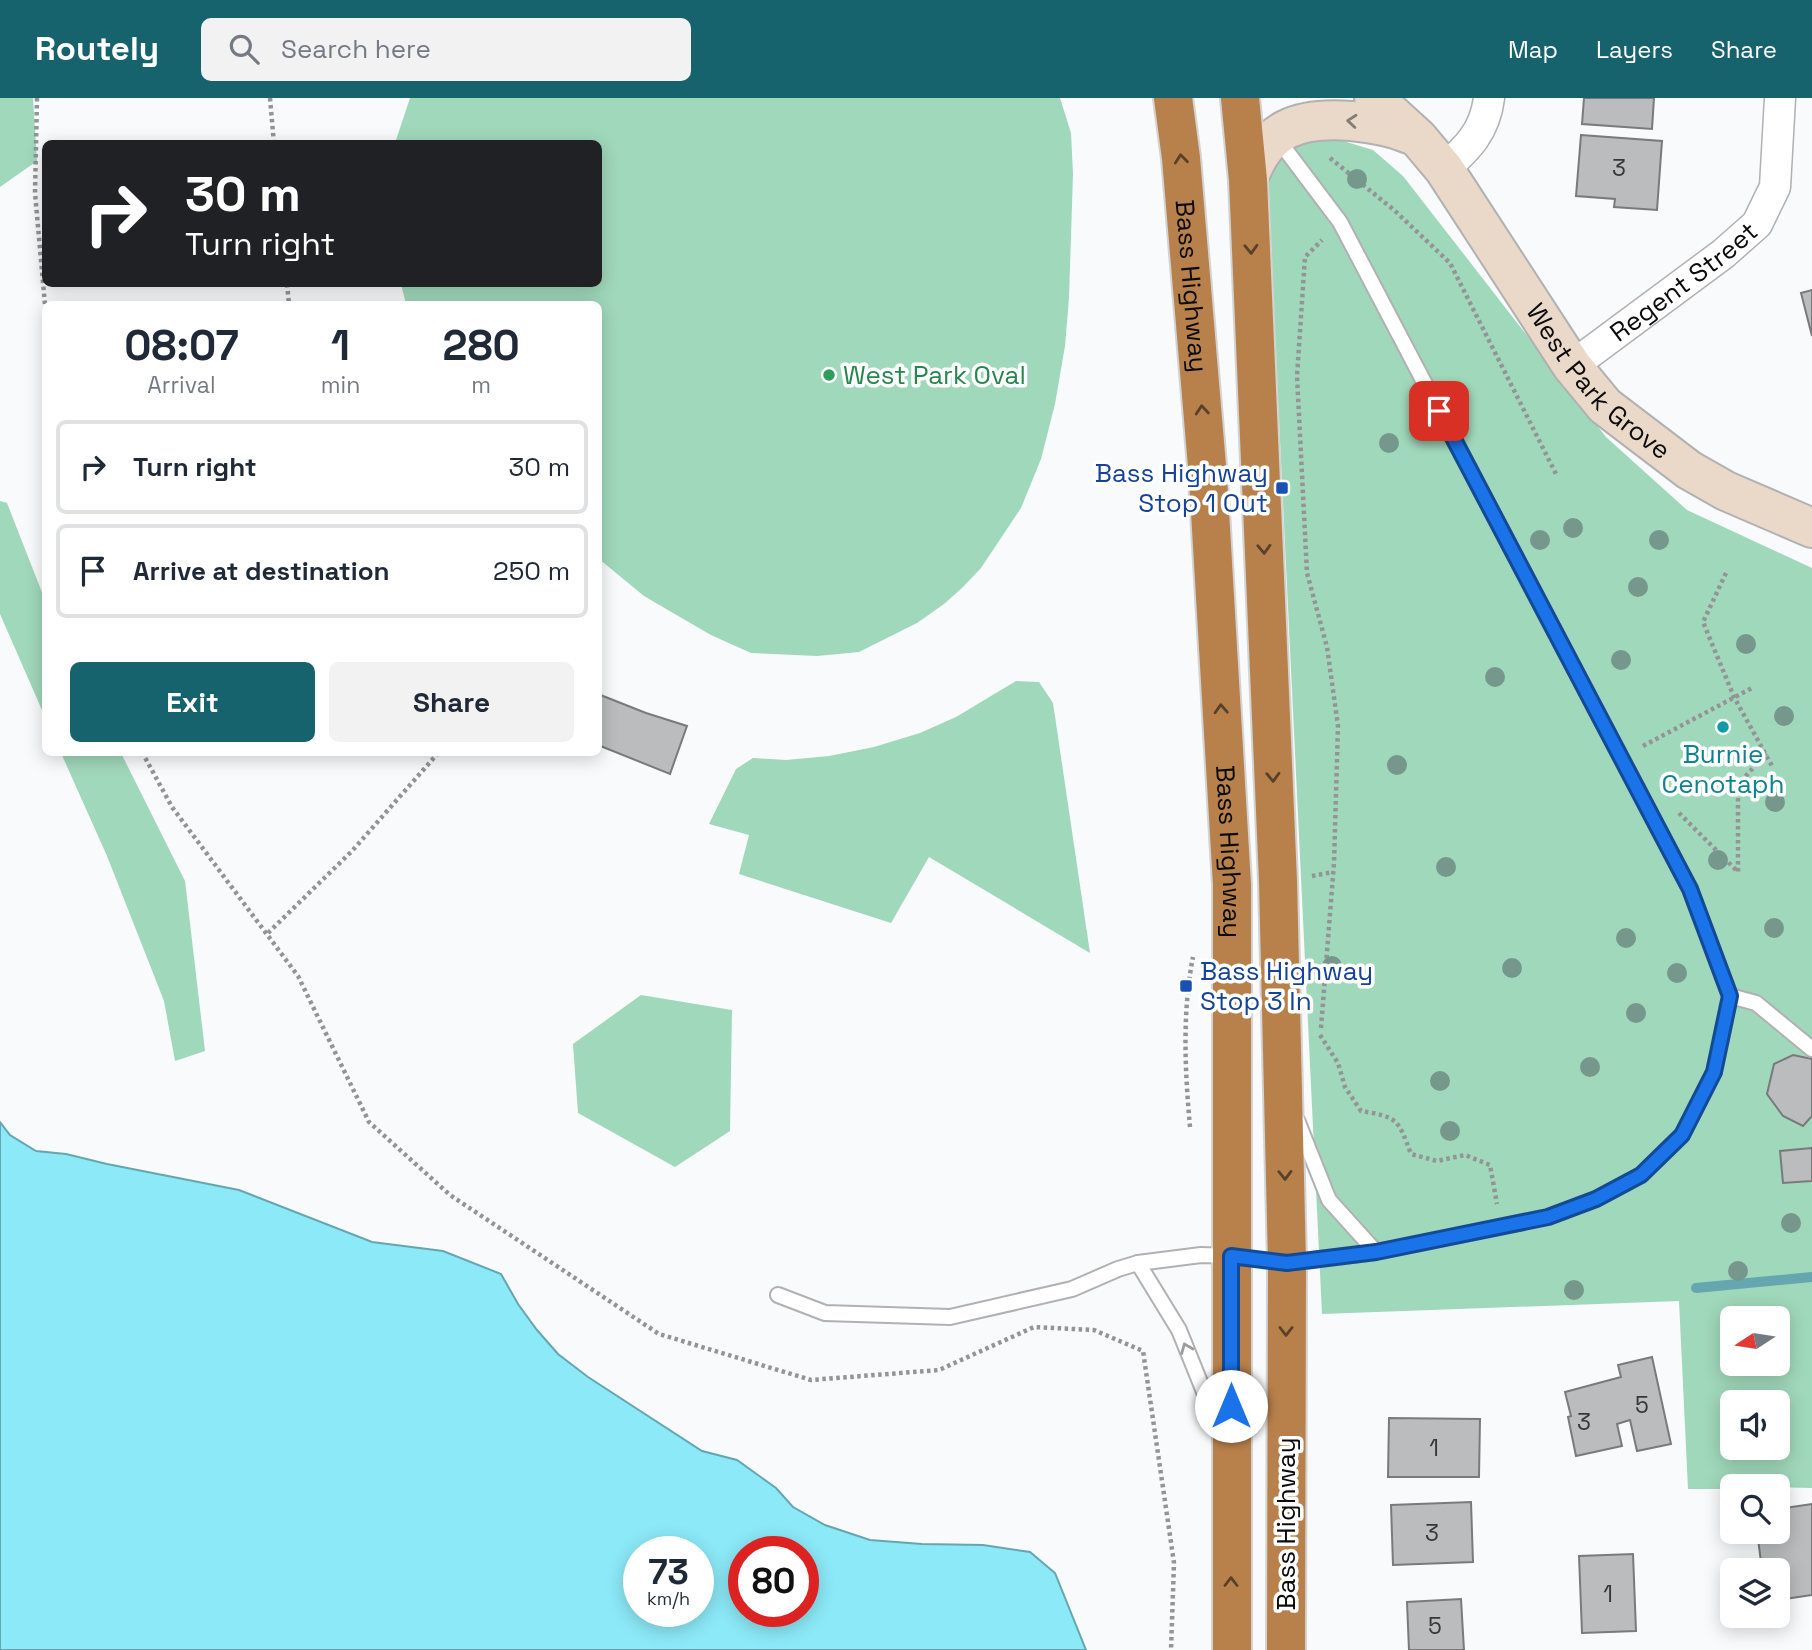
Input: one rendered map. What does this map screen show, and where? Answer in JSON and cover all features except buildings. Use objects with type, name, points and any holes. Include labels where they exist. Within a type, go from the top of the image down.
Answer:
[{"type":"highway","name":"Bass Highway","points":[[1173,98],[1181,159],[1208,478],[1232,885],[1232,1650]]},
{"type":"highway","name":"Bass Highway","points":[[1240,98],[1248,180],[1277,867],[1287,1263],[1286,1650]]},
{"type":"highway","points":[[1231,1256],[1287,1263]]},
{"type":"main road","name":"West Park Grove","points":[[1374,98],[1418,138],[1444,169]]},
{"type":"main road","name":"West Park Grove","points":[[1406,98],[1444,169],[1572,366],[1605,406],[1689,470],[1726,491],[1812,528]]},
{"type":"main road","points":[[1248,180],[1257,157],[1291,129],[1361,122],[1399,130],[1418,138]]},
{"type":"street","points":[[1444,169],[1466,150],[1487,118],[1489,98]]},
{"type":"street","name":"Regent Street","points":[[1572,366],[1723,254],[1757,224],[1775,187],[1780,98]]},
{"type":"lane","points":[[1287,1263],[1376,1252],[1548,1217],[1596,1199],[1641,1175],[1682,1135],[1714,1072],[1730,996],[1690,889],[1291,129]]},
{"type":"lane","points":[[1730,996],[1756,1003],[1812,1049]]},
{"type":"lane","points":[[1282,1084],[1329,1200],[1376,1252]]},
{"type":"lane","points":[[778,1295],[825,1313],[950,1317],[1072,1289],[1138,1263],[1201,1255],[1231,1256]]},
{"type":"lane","points":[[1138,1263],[1179,1330],[1230,1456]]},
{"type":"path","points":[[37,98],[34,193],[42,275]]},
{"type":"path","points":[[270,98],[274,140]]},
{"type":"path","points":[[1291,129],[1394,210],[1450,262],[1557,476]]},
{"type":"path","points":[[1282,1084],[1320,1035],[1334,863],[1338,726],[1327,647],[1307,573],[1297,376],[1305,257],[1340,222]]},
{"type":"path","points":[[1726,573],[1703,622],[1734,697],[1772,766]]},
{"type":"path","points":[[1665,735],[1752,688]]},
{"type":"path","points":[[1650,813],[1670,803],[1738,872],[1738,785],[1766,753]]},
{"type":"path","points":[[144,756],[172,807],[298,976],[369,1122],[450,1195],[659,1334],[811,1380],[939,1370],[1034,1327],[1094,1330],[1143,1351],[1174,1563],[1171,1650]]},
{"type":"path","points":[[268,933],[352,851],[435,756]]},
{"type":"path","points":[[1320,1035],[1338,1063],[1345,1087],[1361,1111],[1386,1115],[1399,1124],[1411,1154],[1437,1161],[1465,1155],[1490,1165],[1501,1226]]},
{"type":"green space","points":[[0,98],[33,98],[37,161],[0,187]]},
{"type":"green space","name":"West Park Oval","points":[[410,98],[1060,98],[1071,133],[1073,174],[1065,346],[1055,404],[1041,459],[1021,508],[981,568],[944,604],[917,623],[859,652],[817,656],[751,653],[711,635],[644,596],[602,561],[602,301],[405,301],[402,287],[602,287],[602,140],[396,140]]},
{"type":"green space","points":[[1293,136],[1340,140],[1373,150],[1403,176],[1606,437],[1687,510],[1812,568],[1812,1488],[1790,1487],[1790,1474],[1720,1474],[1720,1489],[1688,1489],[1679,1301],[1322,1314],[1267,171]]},
{"type":"green space","points":[[0,501],[7,503],[42,592],[42,710],[0,614]]},
{"type":"green space","points":[[1016,681],[1039,682],[1053,703],[1090,953],[929,857],[891,923],[739,874],[749,835],[709,824],[736,769],[753,758],[786,760],[829,756],[874,747],[920,733],[956,717]]},
{"type":"green space","points":[[62,756],[122,756],[185,881],[205,1051],[175,1061],[164,1001],[107,856]]},
{"type":"green space","points":[[641,995],[732,1010],[730,1131],[675,1167],[578,1113],[573,1044]]},
{"type":"water","points":[[0,1122],[10,1135],[36,1151],[66,1154],[239,1190],[372,1242],[443,1251],[501,1274],[518,1304],[558,1354],[588,1377],[702,1451],[737,1460],[776,1488],[793,1507],[825,1525],[870,1540],[983,1545],[1030,1552],[1055,1573],[1086,1650],[0,1650]]},
{"type":"waterway","points":[[1696,1288],[1812,1277]]},
{"type":"place","name":"West Park Oval","points":[[829,375]]},
{"type":"place","name":"Bass Highway Stop 1 Out","points":[[1282,488]]},
{"type":"place","name":"Burnie Cenotaph","points":[[1723,727]]},
{"type":"place","name":"Bass Highway Stop 3 In","points":[[1186,986]]},
{"type":"route","points":[[1231,1406],[1231,1256],[1287,1263],[1376,1252],[1548,1217],[1596,1199],[1641,1175],[1682,1135],[1714,1072],[1730,996],[1690,889],[1439,411]]}]
